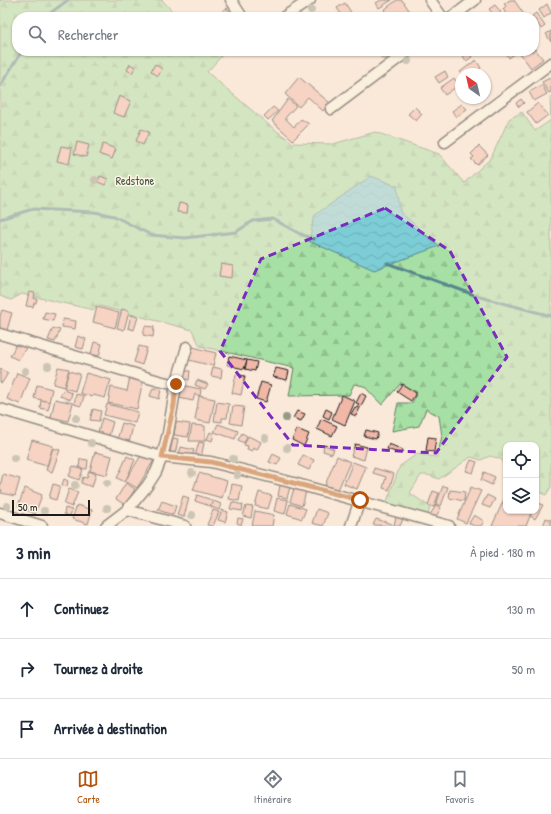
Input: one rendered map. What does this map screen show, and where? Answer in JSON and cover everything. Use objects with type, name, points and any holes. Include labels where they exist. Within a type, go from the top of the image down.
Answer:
[{"type":"street","points":[[231,0],[239,12]]},
{"type":"street","points":[[292,12],[310,0]]},
{"type":"street","points":[[430,0],[438,12]]},
{"type":"street","points":[[459,12],[475,0]]},
{"type":"street","points":[[331,109],[401,56]]},
{"type":"street","points":[[445,142],[551,63]]},
{"type":"street","points":[[0,334],[159,381],[176,384]]},
{"type":"street","points":[[106,526],[127,510],[147,486],[156,472],[162,457],[174,405],[176,384],[187,347]]},
{"type":"street","points":[[0,408],[162,457],[211,462],[360,500],[449,526]]},
{"type":"street","points":[[351,526],[360,500]]},
{"type":"street","points":[[127,510],[185,526]]},
{"type":"street","points":[[0,513],[42,526]]},
{"type":"highlighted area","points":[[385,208],[450,251],[507,357],[436,453],[293,445],[220,351],[261,259]]},
{"type":"green space","name":"Redstone","points":[[0,0],[162,0],[173,12],[12,12],[12,56],[221,56],[207,72],[269,125],[293,143],[333,144],[375,132],[439,154],[464,183],[491,158],[509,119],[522,112],[535,131],[551,120],[551,487],[546,495],[539,492],[539,442],[503,442],[503,464],[501,459],[490,456],[481,460],[471,457],[439,479],[428,475],[421,475],[410,493],[430,507],[427,519],[395,509],[387,501],[400,466],[417,454],[437,457],[442,436],[439,416],[426,409],[419,426],[392,431],[398,403],[412,403],[417,392],[400,384],[382,405],[364,386],[354,384],[349,395],[289,396],[294,368],[200,346],[192,330],[96,305],[94,310],[22,294],[11,300],[0,296]]},
{"type":"green space","points":[[551,96],[551,120],[550,97]]},
{"type":"water","points":[[371,176],[397,186],[400,212],[439,246],[374,270],[309,241],[315,215]]},
{"type":"building","points":[[381,0],[392,0],[379,8],[376,3]]},
{"type":"building","points":[[397,0],[402,0],[409,10],[406,12],[385,12],[384,10]]},
{"type":"building","points":[[510,0],[514,0],[522,12],[505,12],[503,9],[506,6],[504,4]]},
{"type":"building","points":[[345,3],[351,12],[340,12],[337,8]]},
{"type":"building","points":[[547,4],[551,13],[544,18],[539,10]]},
{"type":"building","points":[[495,5],[501,12],[491,12],[489,9]]},
{"type":"building","points":[[227,8],[230,12],[221,12]]},
{"type":"building","points":[[539,17],[545,26],[541,29],[539,26]]},
{"type":"building","points":[[551,31],[551,42],[546,34]]},
{"type":"building","points":[[539,54],[543,59],[531,68],[522,56],[539,56]]},
{"type":"building","points":[[463,56],[471,56],[472,57],[466,61]]},
{"type":"building","points":[[476,60],[481,68],[465,68]]},
{"type":"building","points":[[130,64],[135,67],[132,73],[127,70]]},
{"type":"building","points":[[155,64],[162,69],[158,76],[151,71]]},
{"type":"building","points":[[445,71],[448,77],[439,83],[435,77]]},
{"type":"building","points":[[299,77],[330,103],[323,111],[308,97],[299,107],[285,94]]},
{"type":"building","points":[[454,78],[455,79],[455,88],[445,95],[440,88]]},
{"type":"building","points":[[550,78],[551,92],[549,93],[542,82]]},
{"type":"building","points":[[542,85],[547,94],[534,101],[529,92]]},
{"type":"building","points":[[119,96],[131,101],[124,117],[113,113]]},
{"type":"building","points":[[288,99],[296,106],[285,118],[294,127],[301,119],[309,124],[293,140],[272,121]]},
{"type":"building","points":[[521,99],[524,103],[519,107],[516,103]]},
{"type":"building","points":[[538,103],[548,115],[536,124],[527,112]]},
{"type":"building","points":[[462,104],[467,109],[456,117],[452,111]]},
{"type":"building","points":[[273,107],[278,111],[268,120],[264,116]]},
{"type":"building","points":[[415,107],[422,114],[416,121],[408,114]]},
{"type":"building","points":[[141,129],[149,132],[143,145],[136,141]]},
{"type":"building","points":[[77,142],[89,145],[86,157],[74,154]]},
{"type":"building","points":[[103,144],[116,149],[112,159],[99,154]]},
{"type":"building","points":[[61,146],[72,148],[69,164],[57,161]]},
{"type":"building","points":[[479,146],[488,155],[477,165],[471,159],[474,157],[471,154]]},
{"type":"building","points":[[100,176],[108,179],[105,185],[98,182]]},
{"type":"building","points":[[179,203],[188,205],[187,213],[177,212]]},
{"type":"building","points":[[221,264],[233,266],[232,278],[219,276]]},
{"type":"building","points":[[29,292],[35,293],[34,299],[37,299],[33,307],[26,306]]},
{"type":"building","points":[[97,307],[119,313],[115,328],[93,322]]},
{"type":"building","points":[[122,309],[129,311],[124,330],[117,328]]},
{"type":"building","points":[[2,310],[12,313],[7,330],[0,328],[0,316]]},
{"type":"building","points":[[45,312],[55,314],[53,321],[43,319]]},
{"type":"building","points":[[131,315],[138,317],[134,330],[128,328]]},
{"type":"building","points":[[63,319],[76,321],[75,329],[62,327]]},
{"type":"building","points":[[145,326],[154,327],[153,337],[143,335]]},
{"type":"building","points":[[53,328],[60,330],[55,342],[48,340]]},
{"type":"building","points":[[78,336],[86,339],[83,349],[75,347]]},
{"type":"building","points":[[94,342],[102,344],[99,356],[91,354]]},
{"type":"building","points":[[17,343],[26,348],[18,360],[10,356]]},
{"type":"building","points":[[139,346],[147,348],[142,365],[134,362]]},
{"type":"building","points":[[193,347],[216,353],[213,366],[189,360]]},
{"type":"building","points":[[229,356],[247,360],[244,369],[227,365]]},
{"type":"building","points":[[247,360],[257,362],[255,371],[245,369]]},
{"type":"building","points":[[58,367],[69,369],[64,387],[53,384]]},
{"type":"building","points":[[213,367],[222,369],[221,378],[211,376]]},
{"type":"building","points":[[276,368],[289,371],[287,380],[273,377]]},
{"type":"building","points":[[0,369],[8,373],[2,383],[0,382]]},
{"type":"building","points":[[69,371],[80,374],[75,391],[64,388]]},
{"type":"building","points":[[185,371],[190,371],[189,380],[184,379]]},
{"type":"building","points":[[17,373],[30,378],[20,404],[7,399]]},
{"type":"building","points":[[86,373],[111,380],[105,398],[93,395],[92,397],[80,393]]},
{"type":"building","points":[[236,374],[245,376],[241,395],[232,393]]},
{"type":"building","points":[[130,377],[143,380],[137,409],[108,403],[111,387],[127,391]]},
{"type":"building","points":[[197,380],[208,384],[205,389],[195,385]]},
{"type":"building","points":[[261,382],[271,385],[266,402],[256,399]]},
{"type":"building","points":[[402,384],[416,393],[411,401],[397,392]]},
{"type":"building","points":[[37,385],[52,389],[49,402],[34,398]]},
{"type":"building","points":[[181,385],[201,389],[200,396],[195,394],[193,401],[179,398]]},
{"type":"building","points":[[153,388],[161,390],[159,399],[150,396]]},
{"type":"building","points":[[63,390],[72,393],[70,400],[60,396]]},
{"type":"building","points":[[361,393],[366,396],[356,416],[351,414],[355,407],[357,408],[359,404],[356,403]]},
{"type":"building","points":[[76,394],[84,396],[81,406],[74,404]]},
{"type":"building","points":[[342,395],[355,401],[345,425],[332,419]]},
{"type":"building","points":[[199,396],[215,399],[210,423],[195,420]]},
{"type":"building","points":[[55,399],[73,403],[68,421],[51,417]]},
{"type":"building","points":[[41,400],[50,402],[48,410],[40,408]]},
{"type":"building","points":[[217,402],[229,404],[227,418],[222,418],[222,422],[214,421]]},
{"type":"building","points":[[107,404],[138,412],[135,423],[104,415]]},
{"type":"building","points":[[233,406],[244,407],[241,425],[230,423]]},
{"type":"building","points":[[93,409],[101,411],[99,421],[90,420]]},
{"type":"building","points":[[326,409],[332,412],[329,419],[323,416]]},
{"type":"building","points":[[297,411],[305,414],[301,421],[293,418]]},
{"type":"building","points":[[102,418],[113,422],[108,439],[97,436]]},
{"type":"building","points":[[321,419],[337,426],[332,436],[317,429]]},
{"type":"building","points":[[176,422],[190,424],[188,437],[174,435]]},
{"type":"building","points":[[122,423],[133,426],[129,443],[117,440]]},
{"type":"building","points":[[218,424],[238,431],[235,439],[214,432]]},
{"type":"building","points":[[192,425],[205,426],[205,441],[189,441]]},
{"type":"building","points":[[297,429],[309,434],[304,446],[292,440]]},
{"type":"building","points":[[366,430],[378,433],[376,439],[364,436]]},
{"type":"building","points":[[210,432],[214,434],[212,441],[207,439]]},
{"type":"building","points":[[242,433],[247,436],[244,443],[238,440]]},
{"type":"building","points":[[248,436],[261,442],[257,450],[253,448],[252,451],[247,449],[248,446],[244,445]]},
{"type":"building","points":[[428,437],[436,438],[434,452],[426,451]]},
{"type":"building","points":[[173,438],[178,439],[175,455],[170,453]]},
{"type":"building","points":[[32,440],[53,446],[47,466],[26,460]]},
{"type":"building","points":[[199,442],[204,443],[201,458],[195,456]]},
{"type":"building","points":[[355,444],[367,447],[364,460],[351,456]]},
{"type":"building","points":[[389,444],[403,450],[401,454],[387,449]]},
{"type":"building","points":[[324,445],[334,449],[332,454],[323,451]]},
{"type":"building","points":[[181,447],[194,450],[192,457],[179,454]]},
{"type":"building","points":[[53,448],[60,450],[52,472],[46,470]]},
{"type":"building","points":[[95,452],[112,456],[107,475],[90,471]]},
{"type":"building","points":[[142,454],[154,460],[137,488],[125,481]]},
{"type":"building","points":[[273,454],[281,458],[277,465],[269,462]]},
{"type":"building","points":[[303,455],[314,460],[309,470],[298,465]]},
{"type":"building","points":[[127,456],[135,460],[125,482],[117,478]]},
{"type":"building","points":[[337,456],[350,462],[338,490],[325,485]]},
{"type":"building","points":[[80,459],[88,460],[87,469],[79,468]]},
{"type":"building","points":[[471,460],[477,462],[473,473],[466,471]]},
{"type":"building","points":[[353,462],[366,467],[357,489],[344,484]]},
{"type":"building","points":[[73,466],[83,470],[79,480],[69,476]]},
{"type":"building","points":[[374,468],[394,474],[389,490],[383,488],[386,477],[373,473]]},
{"type":"building","points":[[89,471],[96,474],[92,487],[81,483],[83,477],[87,478]]},
{"type":"building","points":[[484,472],[495,477],[492,485],[481,480]]},
{"type":"building","points":[[199,473],[227,481],[222,498],[193,490]]},
{"type":"building","points":[[3,474],[20,479],[15,496],[1,493],[2,490],[0,490],[0,486]]},
{"type":"building","points":[[64,479],[68,481],[67,487],[62,485]]},
{"type":"building","points":[[126,483],[135,489],[125,505],[116,499]]},
{"type":"building","points":[[53,484],[60,486],[56,500],[49,498]]},
{"type":"building","points":[[232,484],[242,486],[239,501],[229,499]]},
{"type":"building","points":[[280,485],[290,487],[287,498],[278,496]]},
{"type":"building","points":[[295,485],[307,488],[302,506],[290,502]]},
{"type":"building","points":[[443,486],[448,487],[441,506],[436,504]]},
{"type":"building","points":[[471,487],[481,491],[466,523],[457,519]]},
{"type":"building","points":[[25,488],[42,495],[35,514],[18,506]]},
{"type":"building","points":[[69,489],[78,492],[72,507],[64,504]]},
{"type":"building","points":[[450,490],[465,492],[464,501],[449,498]]},
{"type":"building","points":[[433,491],[439,493],[434,507],[428,505]]},
{"type":"building","points":[[259,492],[272,496],[268,509],[255,506]]},
{"type":"building","points":[[197,495],[212,500],[210,506],[195,501]]},
{"type":"building","points":[[487,495],[495,499],[490,508],[482,505]]},
{"type":"building","points":[[183,496],[189,498],[184,517],[177,515]]},
{"type":"building","points":[[277,498],[288,500],[285,514],[274,511]]},
{"type":"building","points":[[162,501],[176,506],[173,515],[158,510]]},
{"type":"building","points":[[214,501],[221,504],[219,510],[211,507]]},
{"type":"building","points":[[503,501],[503,514],[531,514],[526,526],[492,526]]},
{"type":"building","points":[[232,502],[243,505],[242,511],[230,509]]},
{"type":"building","points":[[539,503],[543,505],[539,512]]},
{"type":"building","points":[[290,504],[306,509],[302,519],[287,514]]},
{"type":"building","points":[[77,505],[92,510],[88,524],[72,519]]},
{"type":"building","points":[[436,505],[441,508],[435,518],[430,515]]},
{"type":"building","points":[[246,506],[253,507],[251,518],[243,516]]},
{"type":"building","points":[[65,508],[72,510],[70,516],[64,514]]},
{"type":"building","points":[[317,509],[328,513],[323,526],[312,523]]},
{"type":"building","points":[[213,510],[219,512],[213,526],[207,525]]},
{"type":"building","points":[[222,510],[228,512],[225,522],[218,520]]},
{"type":"building","points":[[255,511],[274,515],[272,526],[252,526]]},
{"type":"building","points":[[531,514],[538,514],[535,519],[530,516]]},
{"type":"building","points":[[474,515],[484,521],[481,526],[474,526],[469,523]]},
{"type":"building","points":[[396,517],[403,519],[400,526],[394,525]]},
{"type":"building","points":[[238,518],[243,519],[241,525],[237,523]]},
{"type":"building","points":[[546,518],[551,520],[551,526],[543,526]]},
{"type":"building","points":[[376,519],[392,524],[392,526],[373,525]]},
{"type":"waterway","points":[[52,12],[68,0]]},
{"type":"waterway","points":[[0,86],[19,56]]},
{"type":"waterway","points":[[0,219],[33,209],[94,212],[114,216],[151,235],[185,238],[236,232],[253,221],[273,219],[300,234],[314,239]]},
{"type":"waterway","points":[[387,263],[480,297],[551,316]]},
{"type":"route","points":[[176,384],[174,405],[162,457],[211,462],[360,500]]}]
